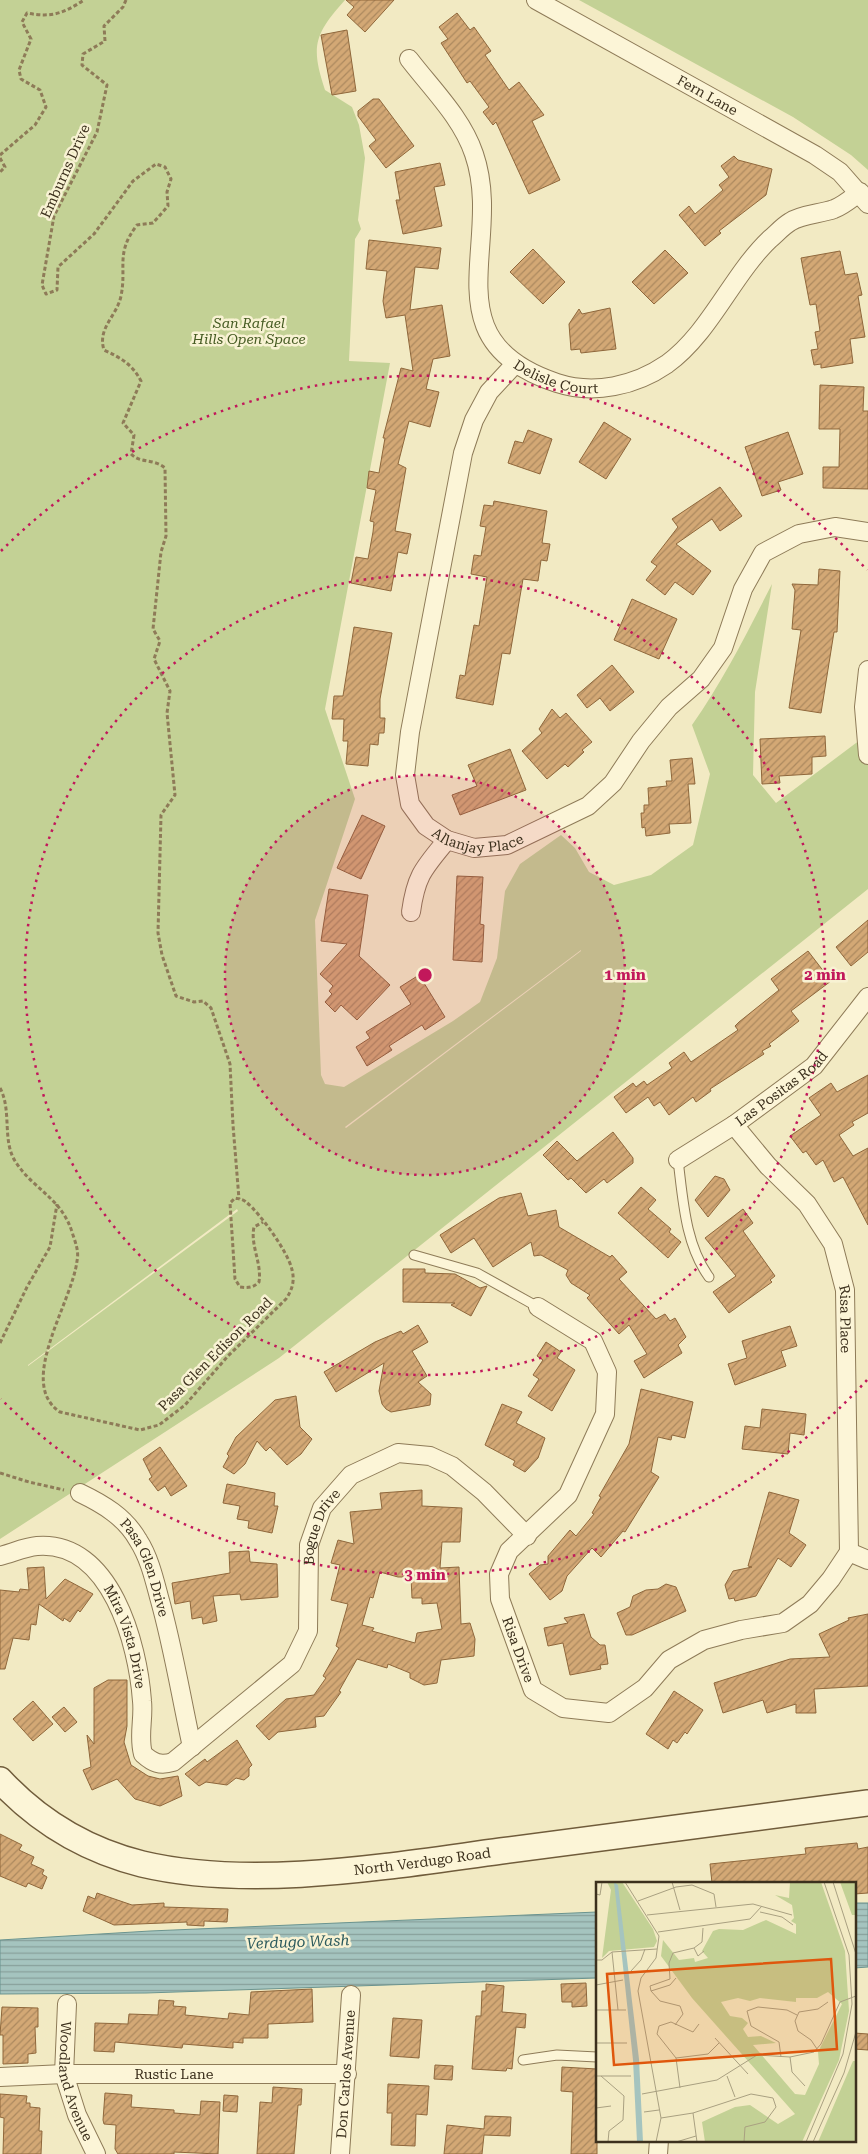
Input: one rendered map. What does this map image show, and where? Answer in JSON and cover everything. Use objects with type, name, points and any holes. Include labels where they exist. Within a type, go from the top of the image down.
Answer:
[{"type":"main road","name":"North Verdugo Road","points":[[0,1780],[18,1800],[58,1830],[99,1851],[142,1864],[184,1871],[224,1874],[279,1874],[408,1864],[868,1803]]},
{"type":"street","name":"Fern Lane","points":[[536,0],[815,155],[840,172],[864,198]]},
{"type":"street","name":"Delisle Court","points":[[409,59],[462,126],[474,154],[481,180],[478,286],[480,313],[492,341],[515,364],[548,380],[574,388],[606,388],[639,380],[668,363],[695,337],[767,241],[790,221],[837,208],[864,198]]},
{"type":"street","name":"Allanjay Place","points":[[515,364],[489,392],[474,420],[463,453],[410,732],[405,775],[410,804],[426,826],[447,840],[474,848],[507,845],[588,806],[613,783],[641,741],[669,708],[701,680],[722,648],[743,589],[763,553],[799,534],[826,528],[835,527],[868,532]]},
{"type":"street","points":[[868,670],[864,707],[868,755]]},
{"type":"street","points":[[411,912],[414,889],[421,872],[447,840]]},
{"type":"street","name":"Las Positas Road","points":[[678,1160],[734,1124],[814,1066],[868,997]]},
{"type":"street","name":"Risa Place","points":[[734,1124],[768,1166],[807,1204],[834,1244],[845,1290],[849,1552]]},
{"type":"street","name":"Risa Drive","points":[[538,1307],[593,1341],[608,1372],[605,1414],[568,1494],[527,1536],[509,1551],[499,1574],[500,1600],[533,1690],[563,1708],[609,1713],[645,1688],[669,1660],[704,1640],[741,1630],[783,1623],[810,1604],[831,1579],[849,1552]]},
{"type":"street","name":"Bogue Drive","points":[[192,1746],[292,1664],[308,1631],[309,1545],[322,1508],[351,1475],[398,1453],[430,1456],[452,1466],[484,1492],[527,1536]]},
{"type":"street","name":"Pasa Glen Drive","points":[[80,1493],[114,1513],[134,1534],[145,1554],[165,1617],[192,1746]]},
{"type":"street","name":"Mira Vista Drive","points":[[0,1556],[37,1546],[61,1549],[84,1560],[94,1570],[119,1606],[133,1640],[142,1702],[140,1731],[143,1754],[156,1764],[163,1765],[173,1762],[192,1746]]},
{"type":"street","points":[[849,1552],[868,1560]]},
{"type":"street","name":"Don Carlos Avenue","points":[[340,2154],[351,1995]]},
{"type":"street","name":"Woodland Avenue","points":[[67,2004],[64,2074],[77,2115],[96,2154]]},
{"type":"street","name":"Rustic Lane","points":[[0,2077],[64,2074],[347,2074]]},
{"type":"lane","points":[[678,1160],[693,1248],[699,1264],[709,1277]]},
{"type":"lane","points":[[414,1255],[476,1273],[538,1307]]},
{"type":"lane","points":[[523,2060],[557,2056],[596,2057]]},
{"type":"path","points":[[0,172],[5,166],[0,157],[36,125],[46,107],[40,90],[21,79],[19,70],[31,38],[22,22],[27,13],[39,16],[64,13],[84,0]]},
{"type":"path","name":"Emburns Drive","points":[[126,0],[123,7],[104,26],[105,41],[83,54],[82,64],[107,85],[97,132],[54,216],[42,285],[46,294],[57,290],[58,268],[94,234],[133,181],[156,164],[164,167],[171,179],[168,192],[168,206],[153,223],[136,225],[126,240],[121,297],[103,332],[102,343],[104,350],[125,360],[134,369],[141,381],[123,423],[134,434],[131,454],[137,459],[157,461],[165,468],[166,536],[161,552],[153,629],[160,641],[154,660],[170,691],[168,713],[174,795],[162,814],[158,933],[162,955],[176,996],[194,1002],[203,1001],[211,1008],[230,1064],[239,1199]]},
{"type":"path","points":[[0,1088],[4,1098],[13,1156],[31,1179],[57,1204],[50,1247],[27,1287],[0,1343]]},
{"type":"path","name":"Pasa Glen Edison Road","points":[[57,1204],[66,1214],[72,1231],[77,1248],[77,1262],[68,1297],[44,1361],[43,1390],[52,1406],[60,1412],[140,1430],[158,1425],[185,1405],[228,1356],[286,1299],[291,1291],[294,1282],[290,1263],[262,1222],[245,1200],[235,1198],[230,1203],[235,1279],[240,1286],[254,1287],[259,1282],[258,1261],[252,1234],[254,1227],[262,1222]]},
{"type":"path","points":[[0,1473],[29,1482],[80,1493]]},
{"type":"green space","name":"San Rafael Hills Open Space","points":[[0,0],[345,0],[327,22],[318,41],[317,51],[320,75],[325,90],[352,107],[359,125],[365,158],[358,220],[361,229],[355,239],[349,361],[390,363],[325,709],[355,799],[315,920],[321,1075],[325,1084],[344,1087],[453,1021],[480,1002],[497,958],[505,891],[520,864],[561,835],[575,848],[589,872],[614,885],[651,875],[693,845],[710,774],[692,725],[744,639],[772,584],[755,692],[753,775],[776,803],[868,734],[868,889],[279,1358],[0,1539]],"holes":[[[581,950],[346,1128],[345,1127]],[[237,1209],[238,1211],[28,1366],[28,1365]]]},
{"type":"green space","points":[[579,0],[868,0],[868,170],[851,155],[793,117]]},
{"type":"water","points":[[856,1903],[868,1903],[868,1967],[856,1968]]},
{"type":"water","name":"Verdugo Wash","points":[[596,1912],[596,1978],[146,1993],[0,1994],[0,1940],[150,1931]]},
{"type":"building","points":[[346,0],[394,0],[365,32],[347,15],[354,7]]},
{"type":"building","points":[[457,13],[470,30],[474,27],[491,51],[485,55],[509,90],[519,82],[544,115],[532,121],[560,180],[529,194],[496,122],[493,125],[483,112],[489,107],[470,81],[467,83],[441,43],[448,39],[439,27]]},
{"type":"building","points":[[347,30],[356,91],[332,95],[321,35]]},
{"type":"building","points":[[373,99],[379,99],[414,146],[386,168],[369,146],[376,140],[358,116],[358,111]]},
{"type":"building","points":[[734,156],[738,160],[772,169],[766,195],[719,231],[721,233],[705,246],[679,215],[689,206],[695,214],[723,190],[719,185],[729,177],[721,166]]},
{"type":"building","points":[[440,163],[445,185],[434,187],[442,226],[403,234],[396,200],[400,200],[395,172]]},
{"type":"building","points":[[369,240],[441,248],[438,269],[415,267],[410,310],[442,305],[450,356],[433,359],[426,389],[439,392],[430,427],[409,421],[398,464],[406,468],[395,531],[411,534],[407,554],[398,552],[391,591],[351,583],[356,557],[368,559],[373,532],[374,522],[370,521],[376,490],[367,488],[369,471],[379,473],[385,438],[383,438],[401,368],[413,371],[405,315],[386,318],[383,301],[387,271],[366,269]]},
{"type":"building","points":[[533,249],[565,282],[543,304],[510,272]]},
{"type":"building","points":[[665,250],[688,273],[654,304],[632,282]]},
{"type":"building","points":[[840,251],[845,275],[857,273],[862,295],[858,296],[865,337],[850,339],[853,363],[821,368],[821,364],[814,365],[811,350],[818,349],[815,332],[820,331],[816,304],[810,305],[801,258]]},
{"type":"building","points":[[610,308],[616,349],[581,353],[580,349],[571,350],[569,324],[579,309],[582,314]]},
{"type":"building","points":[[820,385],[864,387],[863,411],[868,411],[868,489],[823,488],[823,467],[839,467],[840,429],[819,429]]},
{"type":"building","points":[[604,422],[631,439],[606,479],[579,462]]},
{"type":"building","points":[[528,430],[552,439],[540,474],[508,463],[515,441],[523,443]]},
{"type":"building","points":[[788,432],[803,474],[778,482],[781,490],[762,496],[745,447]]},
{"type":"building","points":[[720,487],[742,516],[720,531],[712,519],[676,544],[711,571],[693,595],[675,582],[665,595],[646,580],[657,566],[651,562],[678,527],[672,519]]},
{"type":"building","points":[[494,501],[547,511],[542,543],[550,544],[547,561],[541,560],[538,581],[523,579],[510,654],[502,653],[493,705],[456,698],[460,675],[465,676],[474,625],[479,626],[487,577],[471,574],[474,555],[481,556],[486,527],[480,526],[484,505],[493,506]]},
{"type":"building","points":[[819,569],[840,571],[837,632],[834,632],[821,713],[789,708],[801,630],[792,629],[795,590],[792,584],[818,585]]},
{"type":"building","points":[[632,599],[677,619],[659,659],[614,640]]},
{"type":"building","points":[[354,627],[392,633],[380,699],[380,718],[385,718],[384,733],[379,733],[378,745],[370,744],[368,766],[346,764],[348,741],[343,741],[344,719],[332,719],[334,696],[343,696]]},
{"type":"building","points":[[612,665],[634,692],[610,711],[600,698],[587,708],[577,695]]},
{"type":"building","points":[[552,709],[560,718],[566,713],[592,742],[582,750],[584,752],[568,767],[565,764],[547,779],[522,751],[542,733],[539,729]]},
{"type":"building","points":[[825,736],[826,756],[812,757],[812,774],[779,776],[780,783],[762,784],[760,739]]},
{"type":"building","points":[[510,749],[526,790],[460,815],[452,795],[477,786],[468,765]]},
{"type":"building","points":[[692,758],[695,784],[688,784],[691,823],[669,824],[670,833],[646,836],[645,827],[642,828],[641,813],[644,813],[644,805],[649,805],[648,788],[667,786],[666,781],[672,781],[670,760]]},
{"type":"building","points":[[362,815],[385,826],[361,879],[337,868]]},
{"type":"building","points":[[457,876],[483,877],[480,924],[484,925],[482,962],[453,960]]},
{"type":"building","points":[[329,889],[368,895],[359,956],[390,985],[357,1020],[341,1005],[335,1012],[325,1002],[332,994],[329,991],[333,986],[320,974],[347,944],[321,941]]},
{"type":"building","points":[[868,920],[868,952],[851,966],[836,947]]},
{"type":"building","points":[[808,951],[831,981],[791,1011],[799,1021],[769,1044],[771,1046],[762,1051],[764,1054],[710,1089],[711,1091],[696,1102],[693,1097],[669,1115],[660,1102],[654,1106],[648,1097],[626,1113],[614,1097],[633,1083],[636,1087],[644,1081],[647,1085],[672,1068],[669,1063],[684,1052],[691,1062],[738,1030],[735,1026],[739,1022],[779,990],[771,979]]},
{"type":"building","points":[[419,975],[445,1017],[425,1030],[422,1025],[389,1046],[392,1050],[367,1066],[356,1047],[370,1038],[366,1032],[411,1004],[400,987]]},
{"type":"building","points":[[868,1075],[868,1113],[852,1122],[854,1125],[839,1135],[853,1156],[868,1148],[868,1225],[843,1177],[834,1182],[823,1160],[816,1165],[806,1151],[803,1153],[790,1136],[821,1115],[809,1098],[831,1083],[837,1092]]},
{"type":"building","points":[[613,1132],[633,1158],[633,1163],[607,1183],[604,1179],[586,1193],[571,1178],[568,1180],[543,1155],[557,1141],[577,1161]]},
{"type":"building","points":[[715,1176],[724,1179],[730,1190],[708,1217],[695,1200]]},
{"type":"building","points":[[641,1187],[656,1200],[648,1209],[671,1229],[669,1232],[681,1242],[668,1258],[618,1213]]},
{"type":"building","points":[[521,1193],[528,1216],[556,1210],[559,1227],[610,1257],[612,1255],[627,1272],[619,1279],[656,1319],[665,1314],[670,1321],[675,1318],[686,1337],[678,1345],[682,1353],[644,1378],[634,1361],[647,1354],[629,1325],[619,1334],[587,1298],[590,1295],[571,1283],[566,1275],[568,1270],[541,1255],[534,1256],[531,1242],[493,1267],[474,1238],[451,1253],[440,1235],[499,1198]]},
{"type":"building","points":[[743,1209],[753,1223],[743,1231],[775,1276],[770,1280],[772,1282],[729,1313],[713,1292],[736,1276],[705,1238]]},
{"type":"building","points":[[403,1269],[425,1269],[425,1273],[455,1274],[480,1288],[487,1286],[471,1316],[451,1305],[455,1303],[403,1302]]},
{"type":"building","points":[[418,1325],[428,1342],[412,1351],[427,1376],[418,1382],[431,1394],[430,1405],[391,1412],[386,1409],[382,1404],[379,1391],[384,1363],[336,1392],[324,1372],[375,1342],[401,1331],[403,1334]]},
{"type":"building","points":[[790,1326],[797,1346],[781,1351],[786,1366],[735,1385],[728,1364],[747,1358],[742,1341]]},
{"type":"building","points":[[546,1342],[561,1352],[557,1358],[575,1370],[552,1411],[528,1396],[539,1379],[533,1375],[543,1360],[537,1356]]},
{"type":"building","points":[[641,1389],[693,1402],[685,1438],[672,1435],[671,1440],[658,1437],[651,1472],[659,1477],[625,1532],[623,1531],[601,1557],[592,1548],[567,1576],[562,1591],[550,1600],[529,1574],[540,1565],[548,1564],[548,1556],[570,1530],[576,1536],[594,1514],[592,1513],[601,1497],[599,1496],[629,1444]]},
{"type":"building","points":[[296,1396],[300,1427],[312,1439],[301,1454],[287,1465],[270,1447],[266,1451],[257,1441],[245,1464],[234,1474],[223,1467],[236,1437],[275,1400]]},
{"type":"building","points":[[502,1404],[522,1412],[516,1423],[545,1438],[538,1458],[525,1472],[513,1465],[515,1461],[485,1445]]},
{"type":"building","points":[[762,1409],[806,1414],[804,1435],[790,1433],[788,1454],[742,1449],[745,1426],[760,1428]]},
{"type":"building","points":[[160,1447],[187,1486],[171,1496],[165,1486],[158,1491],[149,1479],[152,1477],[143,1459]]},
{"type":"building","points":[[227,1484],[275,1493],[274,1506],[278,1506],[272,1533],[248,1528],[249,1521],[237,1519],[240,1506],[223,1503]]},
{"type":"building","points":[[422,1490],[422,1506],[462,1508],[460,1542],[442,1542],[440,1568],[459,1567],[461,1624],[470,1623],[475,1639],[474,1656],[441,1660],[437,1683],[424,1685],[410,1678],[410,1673],[388,1664],[387,1668],[357,1659],[339,1691],[341,1692],[324,1716],[315,1717],[316,1727],[278,1732],[269,1740],[256,1726],[286,1699],[314,1695],[326,1678],[323,1676],[339,1648],[336,1646],[348,1604],[331,1600],[340,1565],[331,1563],[338,1540],[354,1544],[350,1512],[382,1509],[380,1493]],"holes":[[[380,1572],[398,1577],[411,1577],[412,1598],[422,1598],[422,1604],[437,1603],[442,1629],[417,1633],[415,1643],[372,1631],[374,1628],[362,1625],[370,1597],[373,1598]]]},
{"type":"building","points":[[769,1492],[799,1500],[789,1533],[806,1545],[791,1567],[778,1558],[756,1596],[735,1601],[734,1598],[729,1599],[725,1585],[733,1571],[752,1567],[748,1566]]},
{"type":"building","points":[[249,1551],[250,1562],[277,1564],[278,1597],[241,1600],[240,1594],[213,1596],[217,1621],[203,1624],[202,1617],[192,1619],[190,1601],[175,1604],[172,1583],[230,1573],[229,1552]]},
{"type":"building","points":[[44,1567],[46,1599],[65,1579],[93,1594],[70,1622],[64,1618],[63,1621],[39,1604],[36,1625],[31,1624],[29,1640],[13,1638],[5,1669],[0,1669],[0,1590],[19,1592],[20,1589],[29,1590],[27,1568]]},
{"type":"building","points":[[666,1584],[676,1587],[686,1611],[632,1635],[626,1635],[617,1613],[630,1607],[633,1596],[646,1590],[658,1589]]},
{"type":"building","points":[[584,1614],[591,1637],[600,1645],[605,1645],[608,1664],[600,1665],[601,1669],[570,1675],[563,1643],[548,1646],[544,1628],[568,1623],[564,1618]]},
{"type":"building","points":[[868,1614],[868,1686],[814,1689],[816,1713],[796,1713],[796,1704],[767,1713],[763,1700],[723,1713],[714,1683],[790,1659],[830,1657],[819,1634],[849,1620],[848,1618]]},
{"type":"building","points":[[108,1680],[127,1680],[127,1726],[124,1742],[131,1765],[148,1776],[160,1779],[178,1776],[182,1796],[160,1806],[135,1799],[117,1779],[92,1790],[83,1770],[91,1767],[87,1735],[94,1744],[94,1688]]},
{"type":"building","points":[[674,1691],[703,1710],[687,1734],[685,1732],[677,1743],[673,1740],[668,1749],[646,1734]]},
{"type":"building","points":[[33,1701],[53,1724],[33,1741],[13,1719]]},
{"type":"building","points":[[64,1707],[77,1722],[65,1732],[52,1717]]},
{"type":"building","points":[[237,1740],[252,1765],[249,1768],[249,1776],[244,1780],[236,1778],[227,1785],[206,1782],[199,1786],[185,1774],[205,1759],[207,1762]]},
{"type":"building","points":[[0,1834],[22,1845],[19,1850],[34,1857],[31,1864],[44,1870],[42,1874],[47,1877],[42,1889],[28,1883],[26,1887],[0,1876]]},
{"type":"building","points":[[857,1843],[858,1849],[868,1847],[868,1893],[856,1894],[856,1882],[712,1882],[710,1864],[806,1854],[805,1848]]},
{"type":"building","points":[[97,1893],[132,1905],[164,1903],[164,1907],[228,1909],[227,1922],[204,1921],[204,1926],[187,1925],[187,1922],[114,1925],[83,1911],[88,1896],[95,1899]]},
{"type":"building","points":[[586,1983],[587,2006],[572,2007],[572,2002],[562,2002],[561,1984]]},
{"type":"building","points":[[486,1984],[504,1986],[502,2012],[526,2014],[525,2028],[516,2027],[512,2069],[507,2068],[506,2071],[472,2069],[476,2016],[481,2016],[482,1991],[486,1991]]},
{"type":"building","points":[[312,1989],[313,2022],[268,2024],[268,2038],[243,2038],[243,2043],[233,2042],[233,2048],[183,2044],[182,2048],[115,2042],[114,2052],[94,2051],[95,2023],[128,2024],[129,2014],[158,2015],[159,2000],[174,2001],[173,2006],[186,2007],[185,2015],[228,2019],[229,2013],[249,2015],[251,1992]]},
{"type":"building","points":[[2,2007],[38,2008],[38,2027],[35,2027],[36,2053],[28,2054],[28,2063],[3,2064],[3,2035],[0,2035]]},
{"type":"building","points":[[393,2018],[422,2020],[419,2058],[390,2056]]},
{"type":"building","points":[[856,2033],[868,2034],[868,2050],[856,2049]]},
{"type":"building","points":[[435,2065],[453,2066],[452,2080],[434,2079]]},
{"type":"building","points":[[562,2067],[596,2069],[597,2154],[571,2154],[573,2092],[561,2091]]},
{"type":"building","points":[[388,2084],[429,2086],[427,2115],[416,2114],[415,2146],[391,2145],[392,2113],[387,2113]]},
{"type":"building","points":[[273,2087],[302,2089],[301,2105],[298,2105],[294,2154],[257,2154],[260,2102],[272,2103]]},
{"type":"building","points":[[105,2093],[132,2095],[131,2107],[174,2110],[174,2113],[200,2115],[201,2101],[220,2102],[218,2154],[174,2152],[174,2154],[118,2154],[115,2149],[116,2125],[104,2124],[103,2120]]},
{"type":"building","points":[[0,2094],[27,2096],[26,2103],[30,2103],[30,2107],[40,2108],[41,2154],[3,2154],[4,2118],[0,2117]]},
{"type":"building","points":[[224,2095],[238,2096],[237,2112],[223,2111]]},
{"type":"building","points":[[485,2116],[511,2117],[510,2136],[484,2135],[482,2154],[444,2154],[447,2125],[484,2129]]}]
